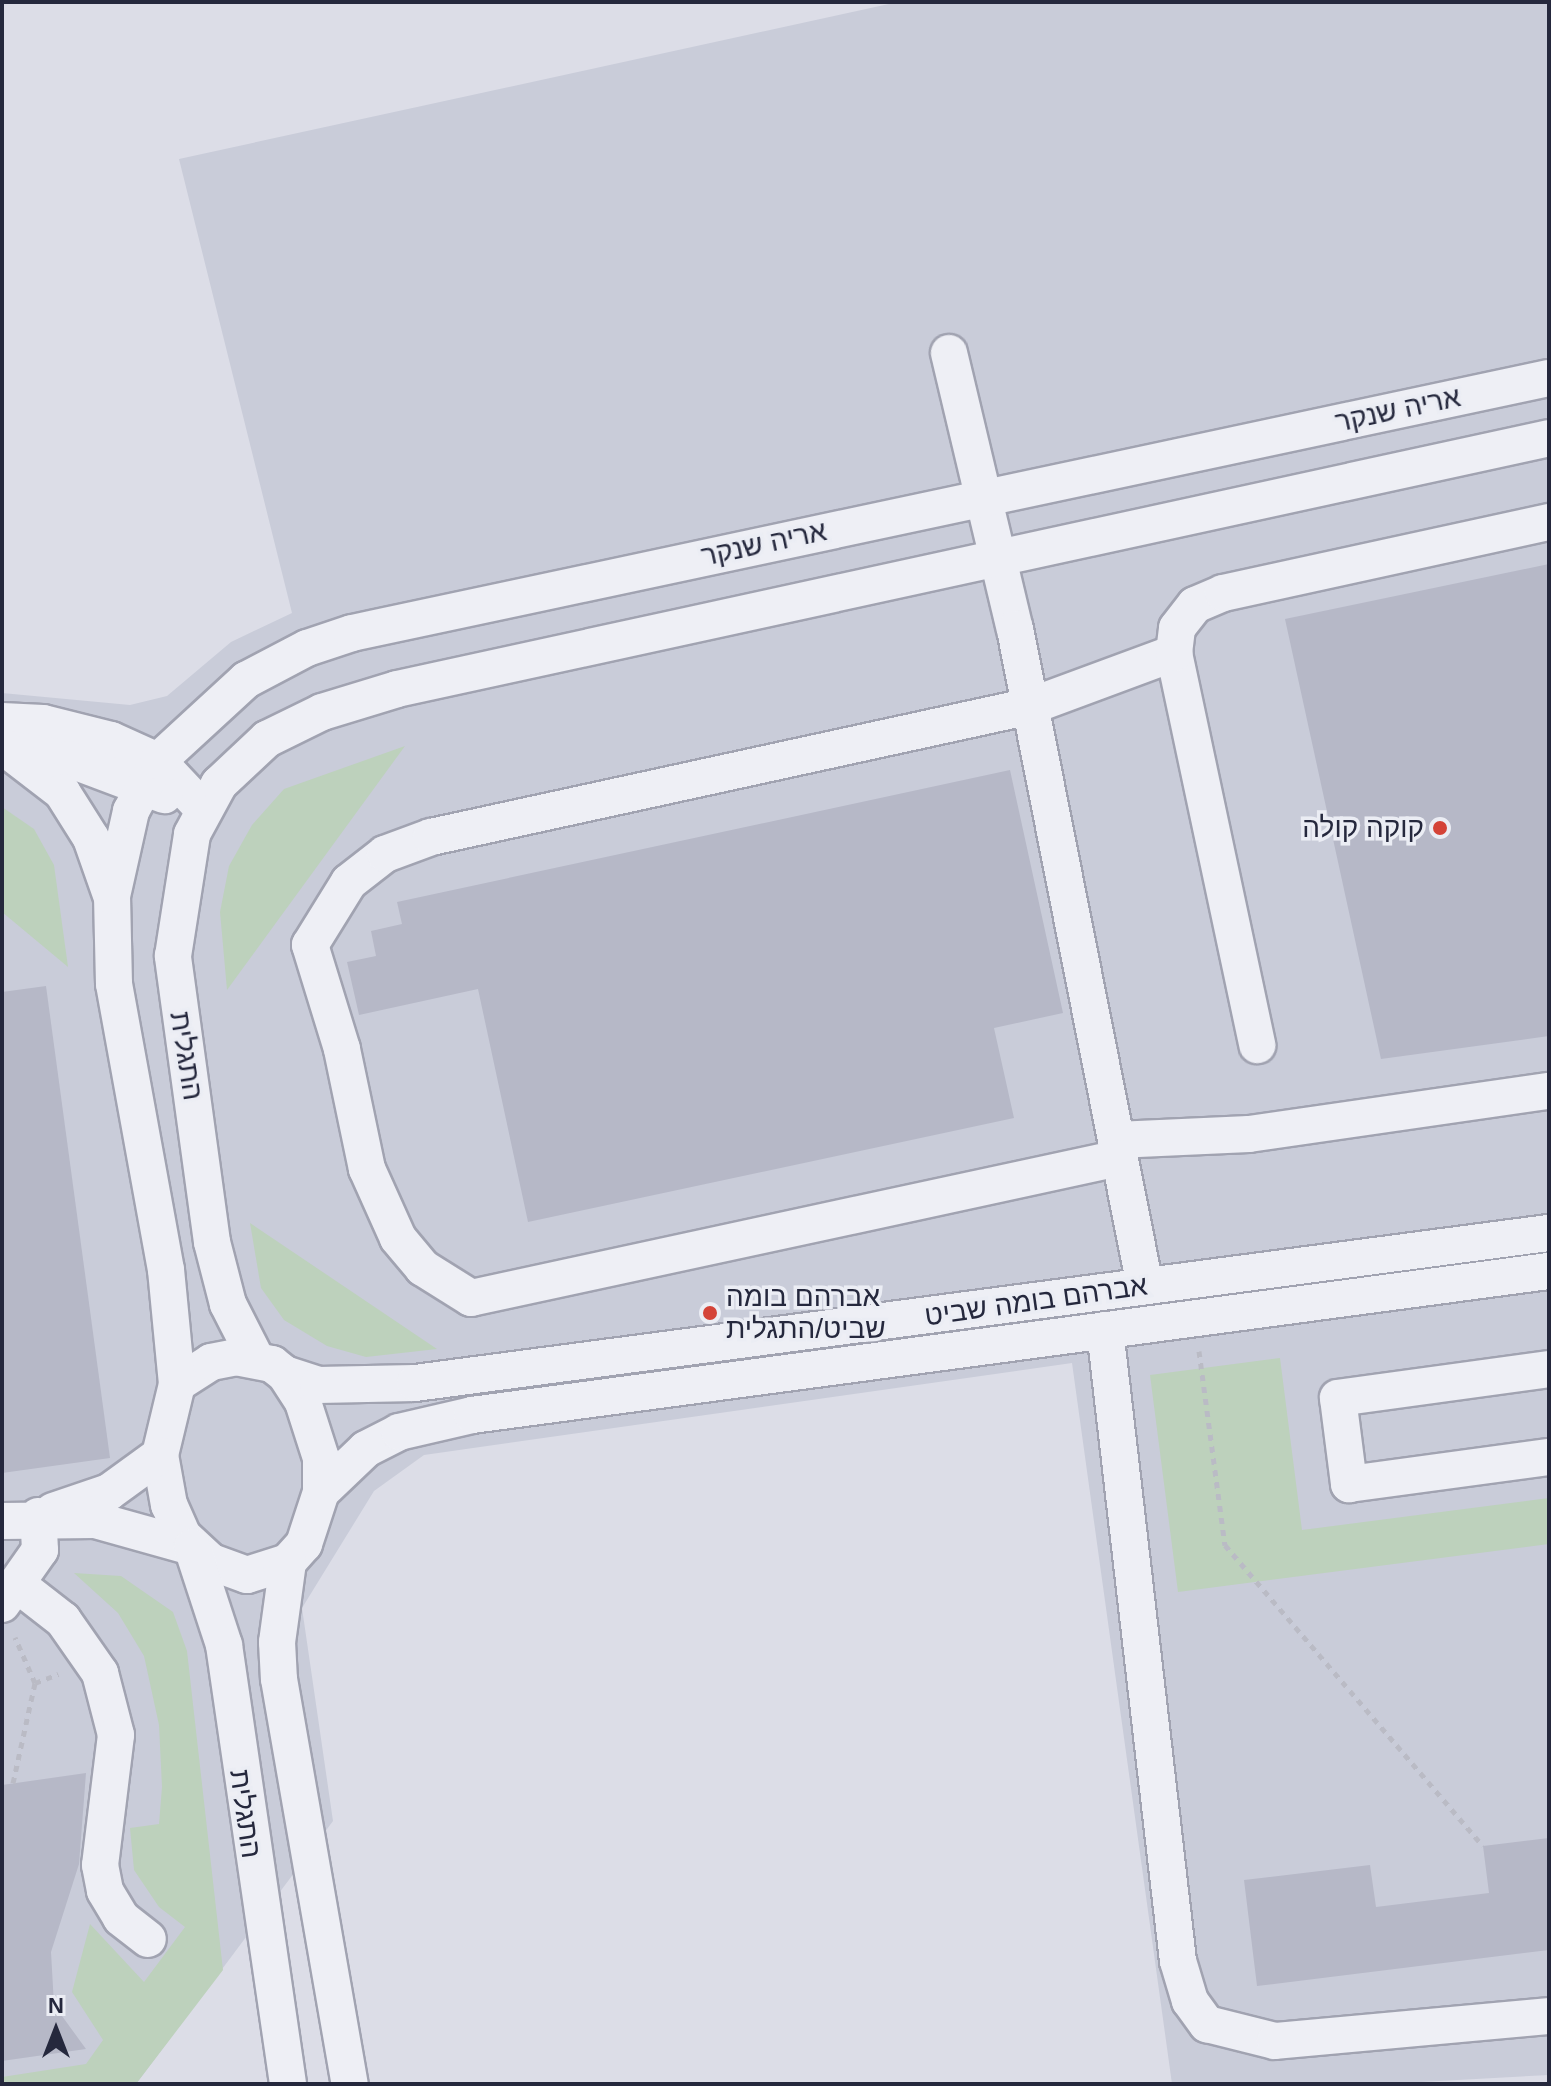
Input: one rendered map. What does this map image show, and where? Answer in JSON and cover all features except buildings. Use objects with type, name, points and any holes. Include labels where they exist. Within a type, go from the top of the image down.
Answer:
[{"type":"street","points":[[949,353],[987,496],[1145,1286]]},
{"type":"street","name":"אריה שנקר","points":[[112,896],[123,839],[151,775],[246,680],[296,652],[352,633],[1549,378]]},
{"type":"street","name":"אריה שנקר","points":[[240,759],[294,723],[354,700],[1549,438]]},
{"type":"street","points":[[1257,1045],[1174,653],[1177,628],[1195,605],[1223,593],[1549,522]]},
{"type":"street","points":[[1174,653],[1031,706],[431,837],[385,854],[349,882],[310,945],[342,1049],[367,1169],[398,1238],[423,1268],[471,1298],[1118,1149],[1249,1134],[1549,1091]]},
{"type":"street","points":[[3,739],[79,730],[203,809]]},
{"type":"street","points":[[3,739],[62,792],[91,838],[112,896]]},
{"type":"street","name":"התגלית","points":[[240,759],[203,809],[178,896],[175,984],[217,1265],[235,1322],[270,1366]]},
{"type":"street","name":"התגלית","points":[[112,896],[114,984],[160,1236],[177,1384]]},
{"type":"street","name":"אברהם בומה שביט","points":[[270,1366],[318,1385],[415,1383],[1549,1233]]},
{"type":"street","name":"אברהם בומה שביט","points":[[321,1492],[366,1449],[434,1422],[1549,1271]]},
{"type":"street","points":[[1105,1330],[1178,1961],[1190,2001],[1207,2024],[1275,2041],[1549,2016]]},
{"type":"street","points":[[38,1516],[95,1520],[192,1547],[219,1566],[247,1575],[288,1562],[304,1544],[321,1492],[313,1425],[270,1366],[211,1362],[177,1384],[160,1455],[169,1505],[192,1547]]},
{"type":"street","points":[[1549,1369],[1338,1398],[1349,1484],[1549,1457]]},
{"type":"street","points":[[2,1521],[38,1516],[109,1492],[160,1455]]},
{"type":"street","points":[[38,1516],[40,1550],[11,1607],[63,1620],[100,1673],[116,1735],[100,1865],[105,1891],[121,1918],[148,1939]]},
{"type":"street","name":"התגלית","points":[[192,1547],[224,1645],[288,2084]]},
{"type":"street","name":"התגלית","points":[[288,1562],[277,1642],[279,1679],[350,2084]]},
{"type":"path","points":[[1195,1319],[1225,1545],[1483,1846]]},
{"type":"path","points":[[11,1607],[35,1683],[13,1783]]},
{"type":"shaded area","points":[[898,2],[1549,2],[1549,2075],[1385,2084],[1172,2084],[1072,1363],[424,1455],[374,1491],[302,1608],[333,1821],[136,2084],[2,2084],[2,693],[130,705],[167,696],[231,642],[292,613],[179,159]]},
{"type":"green space","points":[[405,746],[227,990],[220,912],[229,866],[252,825],[284,789]]},
{"type":"green space","points":[[2,807],[34,829],[54,865],[68,967],[2,912]]},
{"type":"green space","points":[[250,1223],[437,1349],[366,1357],[327,1346],[284,1320],[261,1288]]},
{"type":"green space","points":[[1280,1358],[1302,1530],[1549,1498],[1549,1544],[1178,1592],[1150,1375]]},
{"type":"green space","points":[[74,1573],[121,1576],[173,1612],[187,1651],[223,1970],[136,2084],[2,2084],[2,2077],[86,2064],[103,2040],[72,1992],[90,1924],[144,1982],[185,1927],[159,1907],[134,1870],[130,1828],[159,1824],[162,1787],[159,1725],[144,1656],[118,1613]]},
{"type":"place","name":"קוקה קולה","points":[[1440,828]]},
{"type":"place","name":"אברהם בומה שביט/התגלית","points":[[710,1313]]}]
